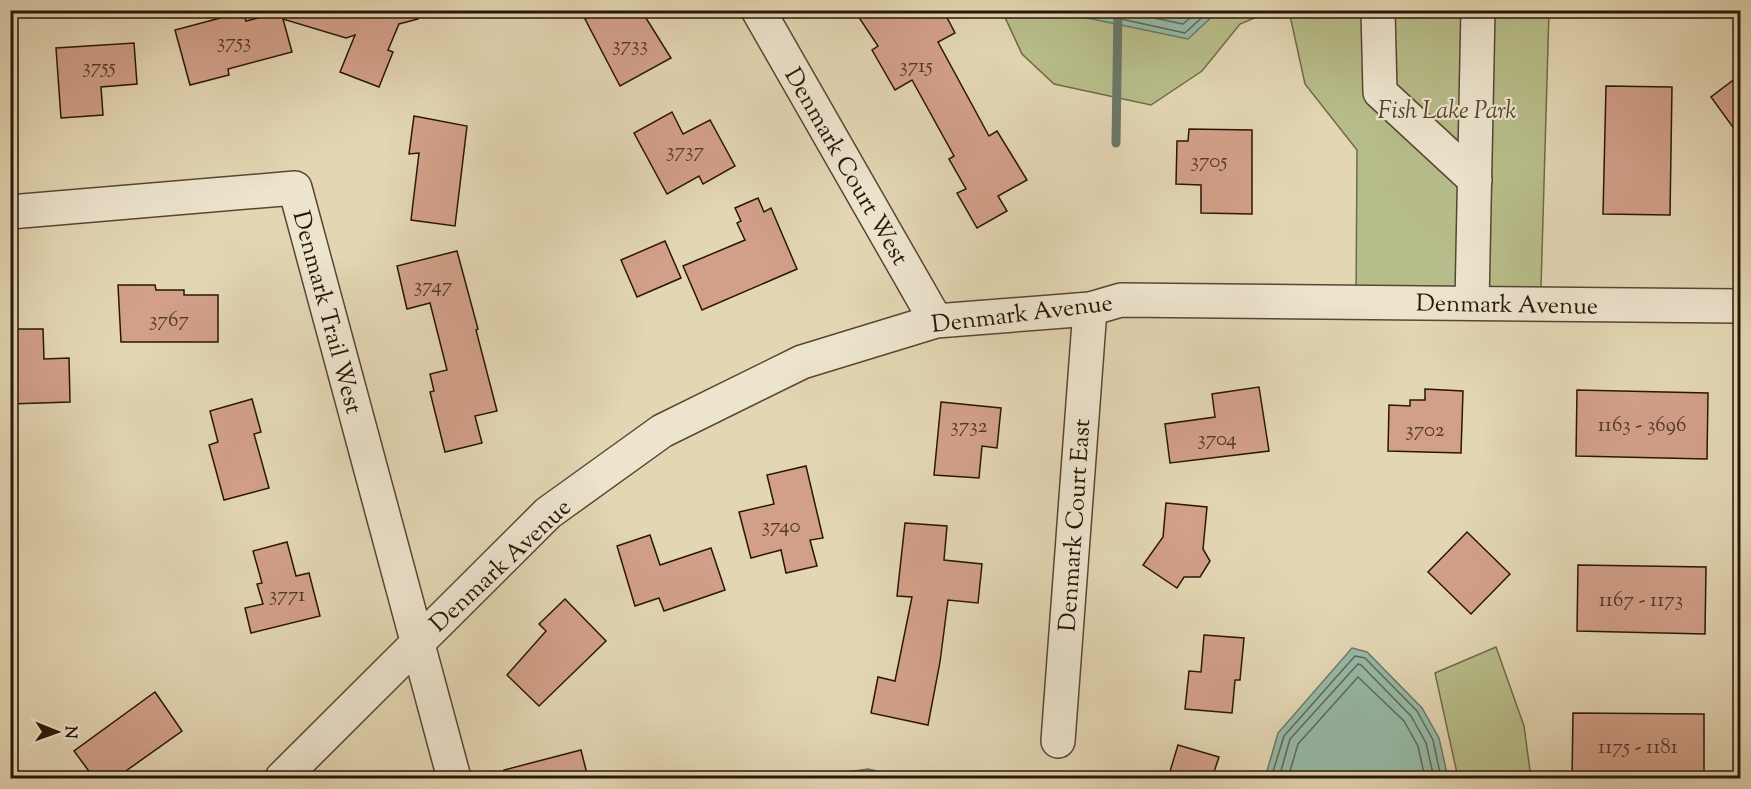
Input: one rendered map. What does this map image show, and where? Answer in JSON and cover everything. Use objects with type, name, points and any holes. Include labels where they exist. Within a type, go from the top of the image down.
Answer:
[{"type":"street","name":"Denmark Court West","points":[[758,10],[936,321]]},
{"type":"street","points":[[1378,10],[1380,92],[1475,180]]},
{"type":"street","points":[[1472,303],[1478,10]]},
{"type":"street","name":"Denmark Trail West","points":[[10,212],[295,188],[417,642]]},
{"type":"street","name":"Denmark Avenue","points":[[282,778],[548,513],[662,431],[802,362],[936,321],[1090,309],[1121,300],[1740,306]]},
{"type":"street","name":"Denmark Court East","points":[[1058,741],[1090,309]]},
{"type":"street","points":[[417,642],[454,778]]},
{"type":"green space","points":[[1002,11],[1271,11],[1240,24],[1202,71],[1151,105],[1054,84],[1022,54]]},
{"type":"green space","name":"Fish Lake Park","points":[[1289,11],[1549,11],[1541,288],[1356,302],[1357,150],[1305,84]]},
{"type":"green space","points":[[1496,647],[1524,726],[1531,778],[1458,778],[1435,673]]},
{"type":"water","points":[[1061,11],[1218,11],[1188,39]]},
{"type":"water","points":[[1352,648],[1367,652],[1422,708],[1439,738],[1448,778],[1265,778],[1278,733]]},
{"type":"water","points":[[868,769],[907,778],[814,778],[821,776]]},
{"type":"building","points":[[278,10],[416,10],[418,19],[399,24],[388,50],[393,52],[379,87],[340,72],[355,35],[346,38],[283,19],[292,52],[228,69],[229,75],[190,85],[175,30],[243,12],[246,21],[277,13]]},
{"type":"building","points":[[601,10],[641,10],[671,58],[620,86],[585,19]]},
{"type":"building","points":[[854,10],[943,10],[955,33],[938,42],[989,136],[997,131],[1027,180],[998,196],[1007,211],[977,228],[957,193],[966,189],[949,159],[954,156],[912,80],[895,90],[872,50],[878,46]]},
{"type":"building","points":[[134,43],[137,84],[101,87],[103,115],[61,118],[56,48]]},
{"type":"building","points":[[1740,75],[1740,137],[1711,97]]},
{"type":"building","points":[[1606,86],[1672,87],[1670,215],[1603,214]]},
{"type":"building","points":[[672,112],[683,134],[710,120],[735,166],[703,184],[699,176],[667,194],[634,133]]},
{"type":"building","points":[[414,116],[467,126],[455,226],[411,220],[419,153],[409,154]]},
{"type":"building","points":[[1189,129],[1252,130],[1252,214],[1201,213],[1201,185],[1176,184],[1177,141],[1188,141]]},
{"type":"building","points":[[758,198],[764,212],[771,208],[797,269],[702,310],[683,266],[745,240],[737,223],[741,221],[735,208]]},
{"type":"building","points":[[665,241],[681,278],[637,297],[621,260]]},
{"type":"building","points":[[457,251],[497,411],[475,416],[482,443],[445,452],[430,392],[434,391],[430,374],[447,370],[430,303],[407,309],[397,266]]},
{"type":"building","points":[[118,285],[155,285],[156,290],[184,290],[184,295],[218,295],[218,342],[121,342]]},
{"type":"building","points":[[10,329],[43,329],[44,359],[69,358],[70,402],[10,404]]},
{"type":"building","points":[[1259,387],[1269,451],[1170,463],[1165,424],[1215,417],[1212,394]]},
{"type":"building","points":[[1425,389],[1463,391],[1461,453],[1388,451],[1389,405],[1410,406],[1410,400],[1425,400]]},
{"type":"building","points":[[1577,390],[1708,393],[1707,459],[1576,456]]},
{"type":"building","points":[[252,399],[261,432],[254,434],[269,488],[224,500],[209,445],[218,442],[210,411]]},
{"type":"building","points":[[941,402],[1001,408],[997,448],[982,446],[979,478],[934,475]]},
{"type":"building","points":[[806,466],[823,538],[810,540],[817,566],[786,573],[781,550],[751,558],[739,512],[774,504],[767,475]]},
{"type":"building","points":[[1166,503],[1207,507],[1203,549],[1210,561],[1200,577],[1184,577],[1177,588],[1143,565],[1163,537]]},
{"type":"building","points":[[905,523],[947,526],[944,560],[982,564],[978,603],[948,600],[940,662],[928,725],[871,713],[878,677],[895,681],[912,597],[897,596]]},
{"type":"building","points":[[1467,532],[1510,574],[1471,614],[1428,572]]},
{"type":"building","points":[[650,535],[660,565],[711,548],[725,590],[664,611],[659,598],[635,606],[617,546]]},
{"type":"building","points":[[287,542],[296,576],[309,573],[320,616],[251,633],[245,608],[263,604],[257,584],[262,583],[253,551]]},
{"type":"building","points":[[1578,565],[1706,567],[1705,634],[1577,631]]},
{"type":"building","points":[[565,599],[606,641],[539,706],[507,675],[546,631],[539,624]]},
{"type":"building","points":[[1204,635],[1244,638],[1240,680],[1235,680],[1232,713],[1185,709],[1189,671],[1201,672]]},
{"type":"building","points":[[155,692],[182,731],[116,778],[94,778],[74,751]]},
{"type":"building","points":[[1573,713],[1704,714],[1704,778],[1572,778]]},
{"type":"building","points":[[1178,745],[1219,757],[1212,778],[1168,778]]},
{"type":"building","points":[[581,750],[588,778],[505,778],[504,770]]},
{"type":"waterway","points":[[1116,143],[1118,10]]}]
